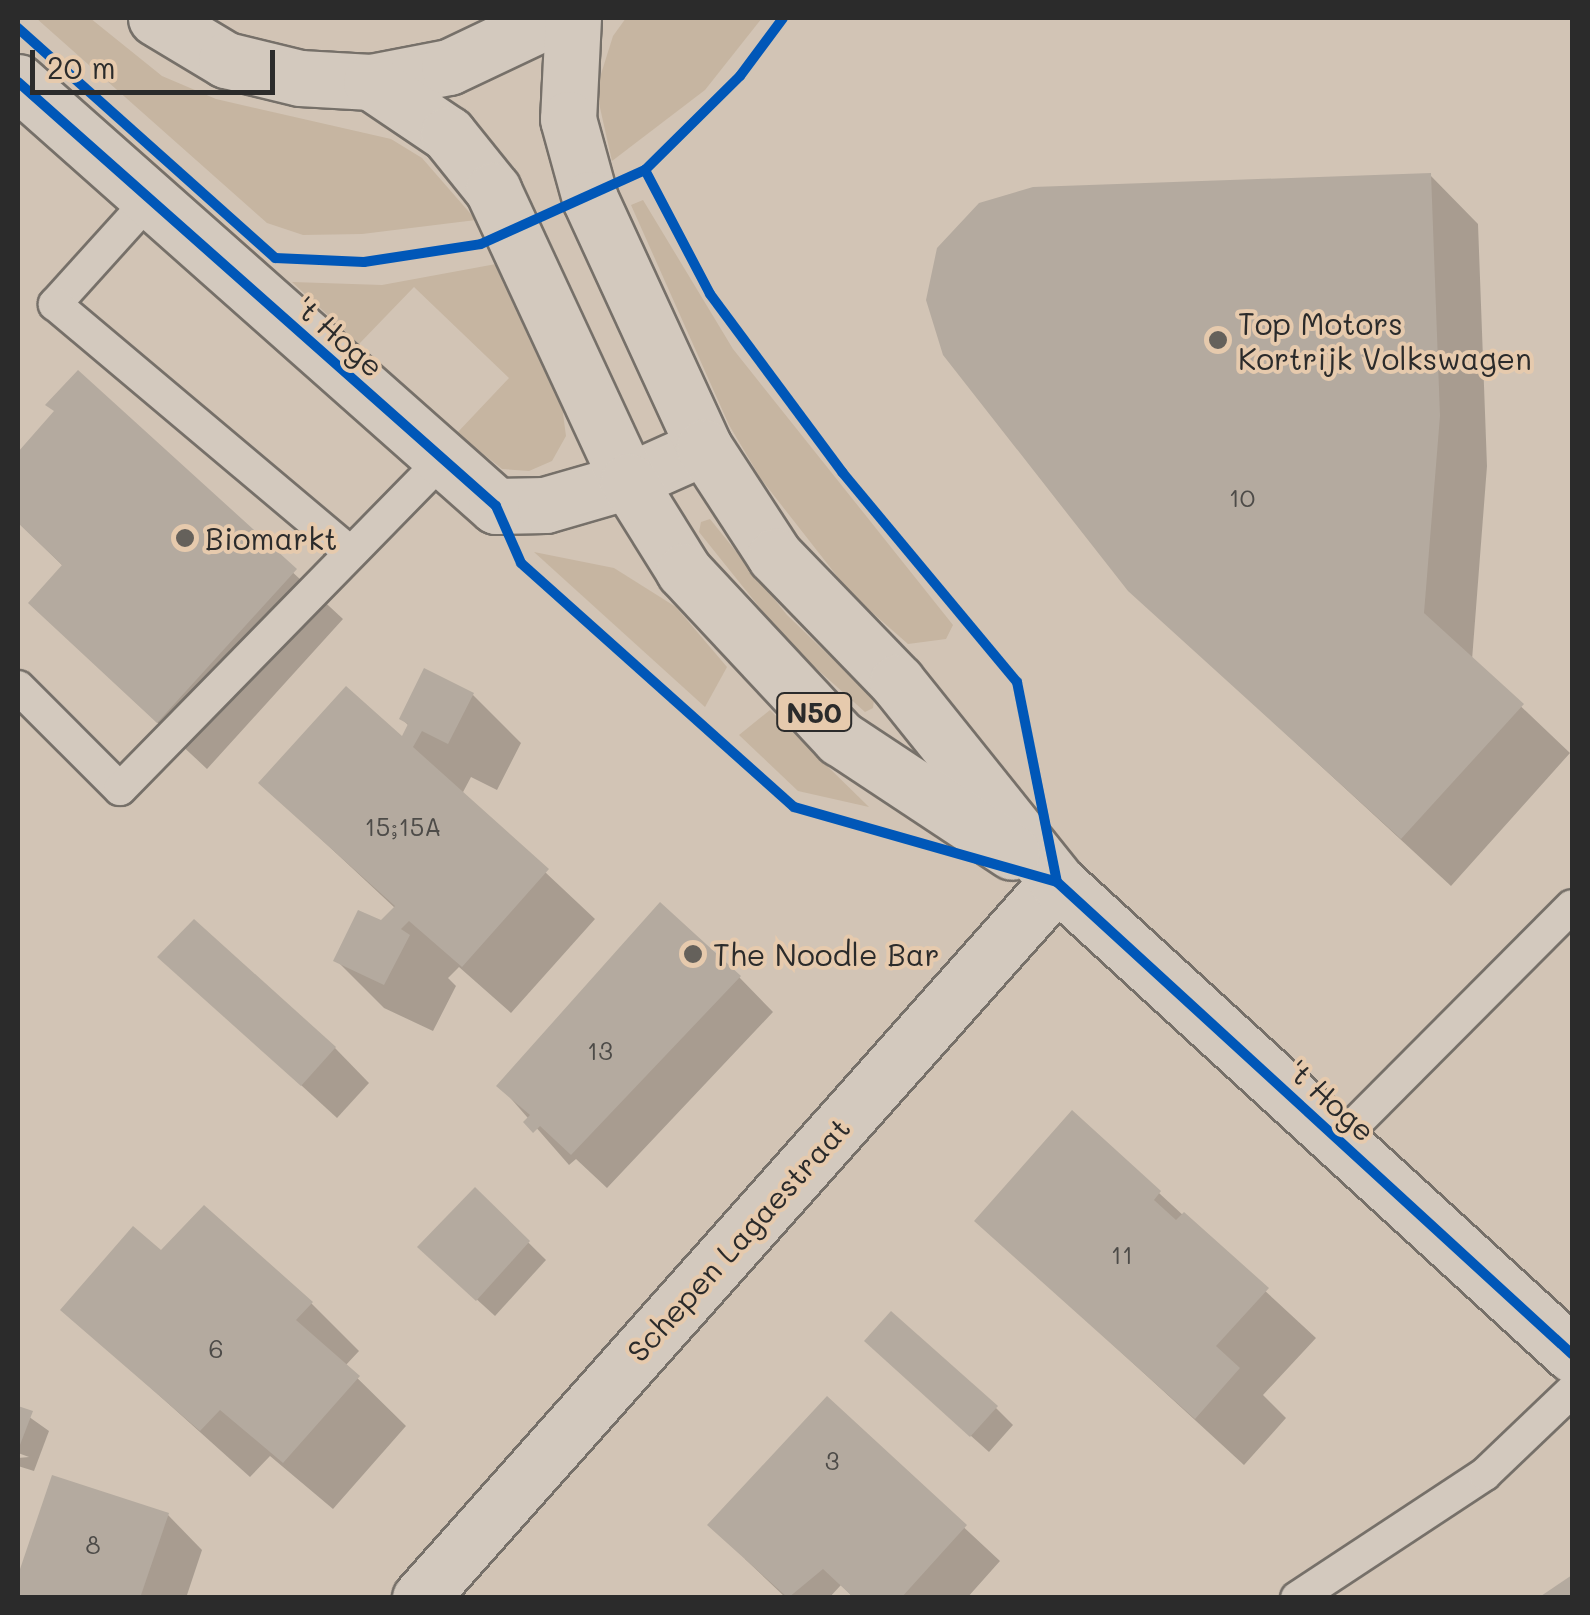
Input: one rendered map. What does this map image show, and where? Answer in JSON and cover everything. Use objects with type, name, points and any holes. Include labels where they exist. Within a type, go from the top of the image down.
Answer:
[{"type":"main road","points":[[156,18],[226,60],[300,78],[371,82],[449,67],[552,18]]},
{"type":"main road","name":"'t Hoge","points":[[573,18],[568,119],[577,160],[704,447],[775,556],[897,682],[1057,882],[1572,1354]]},
{"type":"main road","name":"'t Hoge","points":[[18,82],[496,506],[545,505],[628,481],[704,447]]},
{"type":"main road","name":"'t Hoge","points":[[371,82],[448,134],[493,190],[628,481],[684,571],[840,738],[1057,882]]},
{"type":"main road","name":"Schepen Lagaestraat","points":[[420,1598],[1057,882]]},
{"type":"lane","points":[[150,199],[55,304],[350,552]]},
{"type":"lane","points":[[18,686],[120,789],[442,459]]},
{"type":"lane","points":[[1339,1140],[1572,906]]},
{"type":"lane","points":[[1297,1598],[1485,1474],[1572,1391]]},
{"type":"shaded area","points":[[36,18],[90,18],[162,76],[216,99],[391,139],[422,158],[476,220],[362,234],[303,235],[267,223]]},
{"type":"shaded area","points":[[626,18],[762,18],[705,90],[612,161],[596,90],[613,36]]},
{"type":"shaded area","points":[[643,200],[733,349],[953,625],[946,639],[908,644],[851,594],[761,479],[729,425],[631,205]]},
{"type":"shaded area","points":[[496,264],[562,406],[566,436],[552,461],[529,471],[502,469],[457,433],[509,378],[414,287],[359,344],[292,282],[382,285]]},
{"type":"shaded area","points":[[710,519],[787,615],[874,699],[873,708],[865,712],[789,644],[699,532],[701,522]]},
{"type":"shaded area","points":[[534,552],[614,568],[676,607],[727,667],[705,707]]},
{"type":"shaded area","points":[[770,710],[869,807],[798,791],[739,735]]},
{"type":"building","points":[[1431,173],[1440,416],[1424,613],[1524,704],[1401,839],[1128,591],[943,355],[926,300],[937,248],[979,203],[1033,187]]},
{"type":"building","points":[[78,370],[297,569],[157,723],[28,603],[62,565],[18,523],[18,452],[54,411],[45,405]]},
{"type":"building","points":[[424,668],[474,693],[448,744],[422,731],[413,747],[549,869],[462,967],[409,921],[401,929],[410,935],[384,985],[333,961],[358,910],[381,920],[395,906],[258,783],[346,686],[402,736],[408,724],[399,719]]},
{"type":"building","points":[[660,902],[741,976],[571,1155],[540,1126],[533,1133],[523,1122],[530,1115],[496,1086]]},
{"type":"building","points":[[194,919],[336,1047],[301,1086],[157,957]]},
{"type":"building","points":[[1072,1110],[1161,1191],[1154,1200],[1176,1220],[1184,1212],[1269,1288],[1216,1346],[1240,1368],[1195,1419],[974,1221]]},
{"type":"building","points":[[475,1187],[530,1241],[476,1301],[417,1247]]},
{"type":"building","points":[[204,1205],[313,1302],[296,1320],[360,1376],[283,1463],[220,1410],[200,1431],[60,1310],[133,1226],[161,1250]]},
{"type":"building","points":[[891,1311],[998,1406],[970,1437],[864,1341]]},
{"type":"building","points":[[827,1396],[967,1525],[901,1598],[854,1598],[823,1569],[788,1598],[707,1525]]},
{"type":"building","points":[[18,1406],[33,1411],[18,1450]]},
{"type":"building","points":[[52,1475],[169,1513],[140,1598],[18,1598],[18,1575]]},
{"type":"building","points":[[1572,1575],[1572,1598],[1538,1598]]},
{"type":"cycle path","points":[[18,28],[275,258],[364,262],[481,244],[645,170],[740,76],[783,18]]},
{"type":"cycle path","points":[[18,82],[496,506],[521,563],[794,807],[1057,882],[1572,1354]]},
{"type":"cycle path","points":[[645,170],[710,294],[842,472],[1017,682],[1057,882]]},
{"type":"place","name":"Top Motors Kortrijk Volkswagen","points":[[1218,340]]},
{"type":"place","name":"Biomarkt","points":[[185,538]]},
{"type":"place","name":"The Noodle Bar","points":[[693,954]]}]
